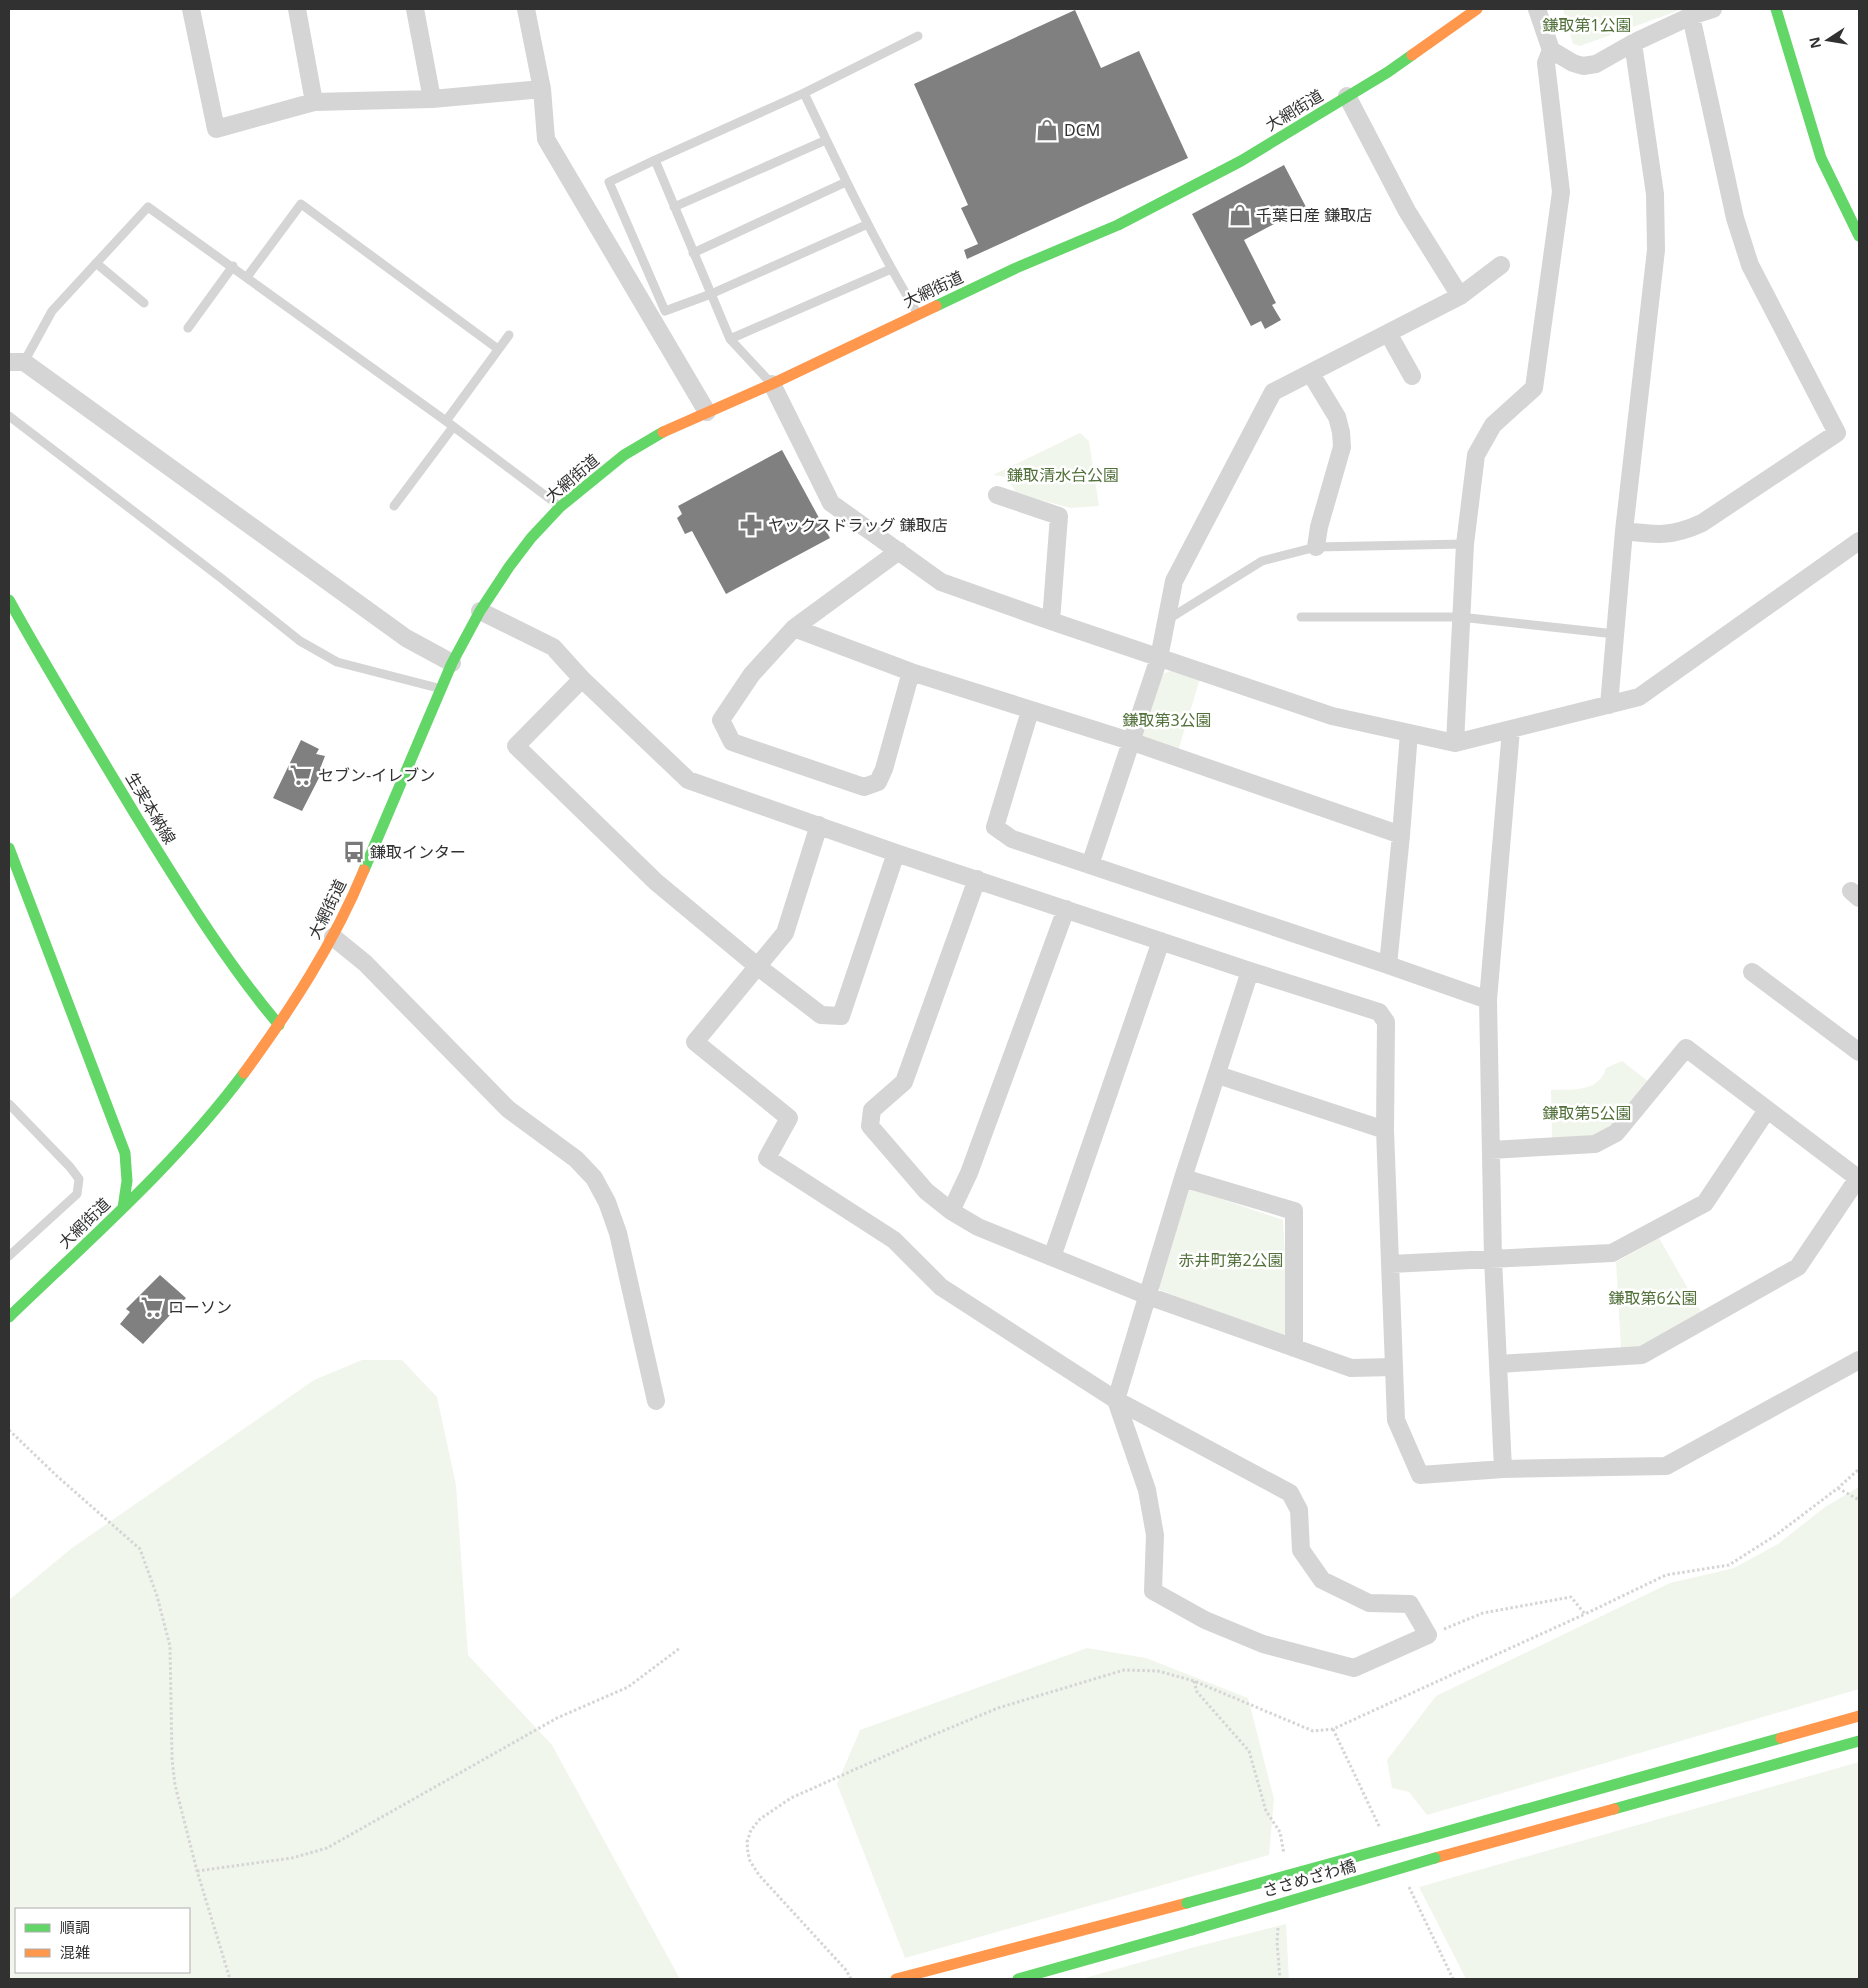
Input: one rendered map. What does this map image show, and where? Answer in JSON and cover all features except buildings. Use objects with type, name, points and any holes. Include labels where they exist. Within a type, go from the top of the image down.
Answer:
[{"type":"main road","name":"大網街道","points":[[9,1317],[123,1208],[219,1105],[279,1025],[308,981],[353,897],[452,663],[480,611],[509,567],[560,507],[624,455],[668,430],[772,384],[1016,268],[1118,225],[1241,161],[1388,72],[1477,9]]},
{"type":"main road","points":[[1776,9],[1821,158],[1859,236]]},
{"type":"main road","name":"生実本納線","points":[[9,600],[71,708],[165,862],[244,984],[279,1025]]},
{"type":"main road","points":[[9,848],[125,1152],[127,1181],[123,1208]]},
{"type":"main road","name":"ささめざわ橋","points":[[896,1979],[1187,1904],[1859,1716]]},
{"type":"main road","name":"ささめざわ橋","points":[[1018,1979],[1435,1858],[1859,1741]]},
{"type":"street","points":[[191,9],[216,129],[314,102],[432,99],[542,89]]},
{"type":"street","points":[[297,9],[314,102]]},
{"type":"street","points":[[415,9],[432,99]]},
{"type":"street","points":[[526,9],[542,89],[546,139],[707,412]]},
{"type":"street","points":[[1455,743],[1465,544],[1476,455],[1493,425],[1534,388],[1561,192],[1546,63],[1551,50],[1537,9]]},
{"type":"street","points":[[1551,50],[1573,63],[1583,66],[1596,64],[1633,42],[1691,16],[1713,9]]},
{"type":"street","points":[[1624,531],[1661,535],[1687,530],[1702,523],[1837,433],[1750,265],[1735,218],[1691,16]]},
{"type":"street","points":[[1609,705],[1624,531],[1656,250],[1656,194],[1633,42]]},
{"type":"street","points":[[1347,96],[1407,211],[1460,296]]},
{"type":"street","points":[[1090,865],[1159,658],[1174,581],[1273,392],[1460,296],[1501,265]]},
{"type":"street","points":[[1388,333],[1412,376]]},
{"type":"street","points":[[16,362],[406,638],[452,663]]},
{"type":"street","points":[[1311,374],[1337,417],[1342,447],[1319,527],[1316,548]]},
{"type":"street","points":[[772,384],[831,503],[941,582],[1332,716],[1455,743],[1638,697],[1859,542]]},
{"type":"street","points":[[997,496],[1059,516],[1051,621]]},
{"type":"street","points":[[899,552],[794,628],[752,674],[721,720],[732,742],[864,787],[878,782],[884,769],[911,672]]},
{"type":"street","points":[[480,611],[553,647],[582,679],[688,780],[896,853],[1379,1012],[1386,1022],[1385,1130],[1396,1420],[1420,1474],[1503,1469],[1666,1466],[1859,1360]]},
{"type":"street","points":[[794,628],[911,672],[1130,741],[1401,836]]},
{"type":"street","points":[[582,679],[516,746],[656,882],[757,966],[822,1015],[842,1016],[896,853]]},
{"type":"street","points":[[1030,710],[995,827],[1012,839],[1488,1000]]},
{"type":"street","points":[[1503,1469],[1493,1259],[1488,1000],[1511,730]]},
{"type":"street","points":[[1388,965],[1409,733]]},
{"type":"street","points":[[819,825],[785,933],[695,1042],[789,1118],[767,1158],[894,1240],[941,1287],[1116,1400],[1290,1493],[1299,1510],[1301,1550],[1322,1580],[1369,1603],[1410,1604],[1428,1635],[1354,1668],[1263,1644],[1205,1620],[1153,1591],[1154,1535],[1147,1490],[1116,1400],[1183,1178],[1218,1075],[1250,971]]},
{"type":"street","points":[[977,879],[904,1082],[872,1110],[870,1126],[926,1191],[951,1211],[978,1227],[1148,1296],[1351,1368],[1394,1366]]},
{"type":"street","points":[[951,1211],[969,1173],[1066,910]]},
{"type":"street","points":[[333,937],[364,963],[508,1109],[576,1159],[594,1178],[607,1202],[618,1234],[656,1402]]},
{"type":"street","points":[[1052,1257],[1161,941]]},
{"type":"street","points":[[1752,972],[1859,1052]]},
{"type":"street","points":[[1491,1150],[1595,1144],[1616,1133],[1686,1048],[1859,1178],[1798,1267],[1642,1355],[1499,1364]]},
{"type":"street","points":[[1218,1075],[1385,1130]]},
{"type":"street","points":[[1391,1264],[1612,1253],[1705,1203],[1767,1110]]},
{"type":"street","points":[[1183,1178],[1294,1211],[1294,1348]]},
{"type":"lane","points":[[868,224],[711,294],[665,311],[609,182],[804,92],[918,36]]},
{"type":"lane","points":[[804,92],[846,182],[891,269],[918,314]]},
{"type":"lane","points":[[674,207],[826,140]]},
{"type":"lane","points":[[655,160],[730,339],[772,384]]},
{"type":"lane","points":[[693,253],[846,182]]},
{"type":"lane","points":[[247,277],[301,204],[498,349]]},
{"type":"lane","points":[[16,362],[52,311],[148,207],[233,266],[560,507]]},
{"type":"lane","points":[[96,263],[144,303]]},
{"type":"lane","points":[[188,328],[233,266]]},
{"type":"lane","points":[[730,339],[891,269]]},
{"type":"lane","points":[[394,506],[509,335]]},
{"type":"lane","points":[[9,416],[221,578],[300,641],[337,662],[441,689]]},
{"type":"lane","points":[[1167,620],[1262,561],[1316,548],[1465,544]]},
{"type":"lane","points":[[1301,617],[1460,617],[1615,634]]},
{"type":"lane","points":[[9,1104],[79,1179],[77,1194],[9,1256]]},
{"type":"path","points":[[9,1430],[58,1477],[140,1549],[157,1596],[170,1646],[172,1759],[175,1785],[197,1872],[230,1979]]},
{"type":"path","points":[[850,1979],[846,1970],[759,1875],[750,1861],[747,1842],[751,1830],[760,1819],[791,1798],[998,1708],[1124,1670],[1158,1671],[1194,1680],[1313,1731],[1333,1729],[1666,1575],[1729,1564],[1776,1535],[1838,1488],[1859,1468]]},
{"type":"path","points":[[1838,1488],[1859,1500]]},
{"type":"path","points":[[1428,1635],[1483,1612],[1571,1597],[1585,1614]]},
{"type":"path","points":[[197,1872],[292,1858],[327,1848],[557,1718],[628,1687],[680,1648]]},
{"type":"path","points":[[1194,1680],[1197,1692],[1249,1751],[1266,1811],[1280,1832],[1284,1854],[1283,1864]]},
{"type":"path","points":[[1278,1922],[1277,1942],[1280,1979]]},
{"type":"green space","name":"鎌取第1公園","points":[[1563,9],[1683,9],[1580,46],[1573,44]]},
{"type":"green space","name":"鎌取清水台公園","points":[[1080,433],[1089,441],[1099,506],[1071,508],[1017,494],[1007,477],[993,475]]},
{"type":"green space","name":"鎌取第3公園","points":[[1170,671],[1200,679],[1178,751],[1145,740],[1141,734],[1160,675]]},
{"type":"green space","name":"鎌取第5公園","points":[[1622,1061],[1649,1082],[1625,1116],[1596,1138],[1552,1140],[1551,1090],[1591,1086],[1602,1076],[1606,1068]]},
{"type":"green space","name":"赤井町第2公園","points":[[1189,1188],[1283,1220],[1289,1332],[1280,1337],[1160,1290],[1155,1280]]},
{"type":"green space","name":"鎌取第6公園","points":[[1659,1238],[1702,1313],[1639,1347],[1621,1349],[1616,1262]]},
{"type":"green space","points":[[362,1360],[402,1360],[437,1397],[456,1485],[468,1655],[552,1745],[680,1979],[9,1979],[9,1600],[72,1548],[314,1380]]},
{"type":"green space","points":[[1859,1487],[1859,1689],[1427,1815],[1409,1792],[1392,1788],[1387,1760],[1436,1696],[1670,1583],[1734,1568],[1778,1544],[1825,1507]]},
{"type":"green space","points":[[1087,1648],[1146,1658],[1248,1698],[1274,1799],[1269,1855],[905,1958],[837,1784],[860,1730]]},
{"type":"green space","points":[[1859,1762],[1859,1979],[1466,1979],[1419,1887]]},
{"type":"green space","points":[[1286,1924],[1289,1979],[1081,1979],[1195,1947]]},
{"type":"traffic: fast","points":[[1776,9],[1821,158],[1859,236]]},
{"type":"traffic: fast","points":[[936,306],[1016,268],[1118,225],[1241,161],[1388,72],[1412,55]]},
{"type":"traffic: fast","points":[[364,870],[452,663],[480,611],[509,567],[531,538],[560,507],[624,455],[663,432]]},
{"type":"traffic: fast","points":[[9,600],[138,819],[188,899],[240,976],[279,1025]]},
{"type":"traffic: fast","points":[[9,848],[125,1153],[127,1181],[123,1208]]},
{"type":"traffic: fast","points":[[9,1317],[162,1169],[218,1106],[244,1073]]},
{"type":"traffic: fast","points":[[1427,1837],[1781,1738]]},
{"type":"traffic: fast","points":[[1614,1809],[1859,1741]]},
{"type":"traffic: fast","points":[[1187,1903],[1427,1837]]},
{"type":"traffic: fast","points":[[1192,1930],[1435,1858]]},
{"type":"traffic: fast","points":[[1018,1979],[1192,1930]]},
{"type":"traffic: slow","points":[[1412,55],[1477,9]]},
{"type":"traffic: slow","points":[[663,432],[772,384],[936,306]]},
{"type":"traffic: slow","points":[[244,1073],[295,1000],[310,975],[339,924],[364,870]]},
{"type":"traffic: slow","points":[[1781,1738],[1859,1716]]},
{"type":"traffic: slow","points":[[1435,1858],[1614,1809]]},
{"type":"traffic: slow","points":[[896,1979],[1187,1903]]},
{"type":"place","name":"DCM","points":[[1047,130]]},
{"type":"place","name":"千葉日産 鎌取店","points":[[1240,215]]},
{"type":"place","name":"ヤックスドラッグ 鎌取店","points":[[751,525]]},
{"type":"place","name":"セブン-イレブン","points":[[301,775]]},
{"type":"place","name":"鎌取インター","points":[[354,852]]},
{"type":"place","name":"ローソン","points":[[152,1307]]}]
